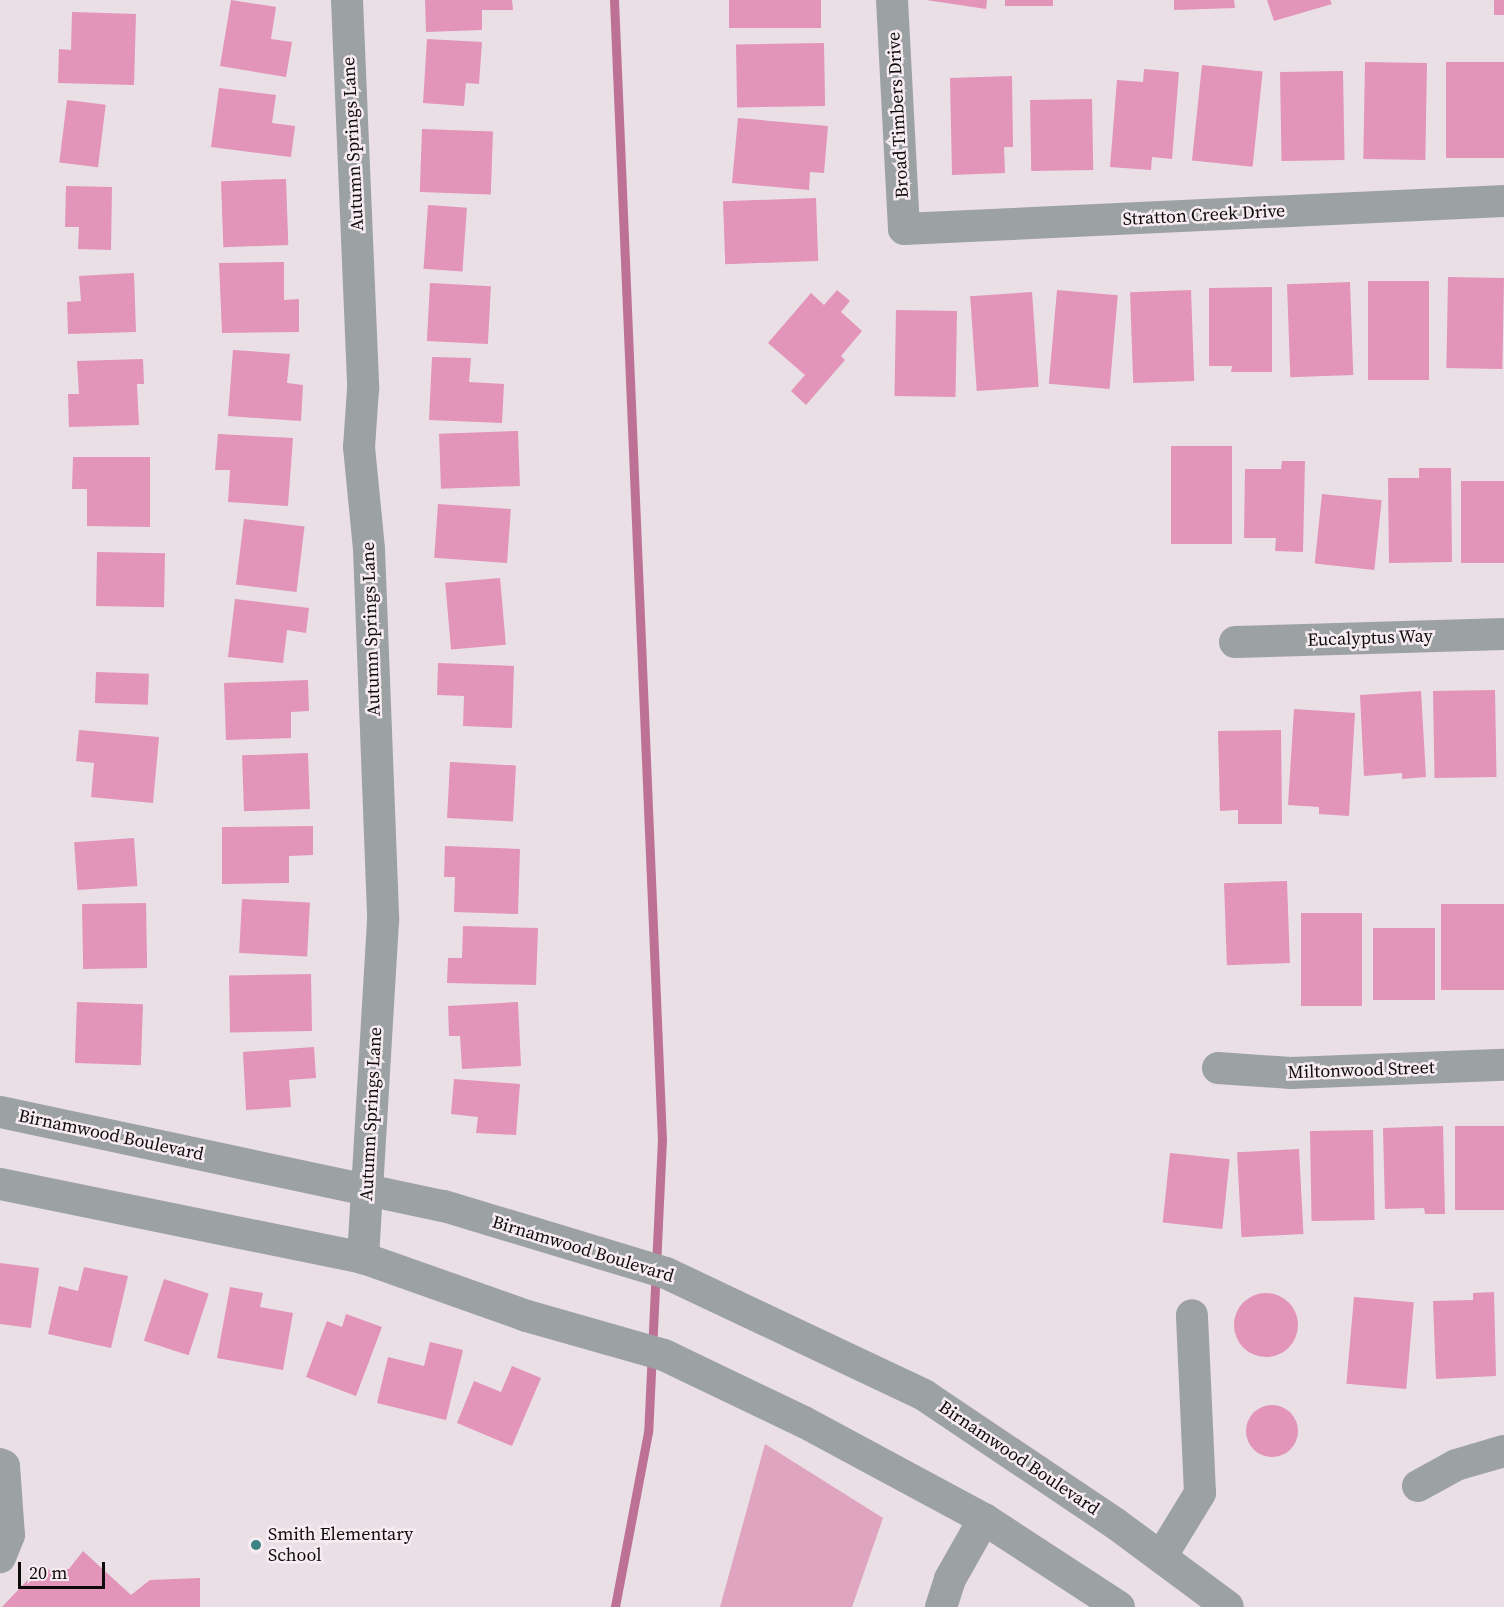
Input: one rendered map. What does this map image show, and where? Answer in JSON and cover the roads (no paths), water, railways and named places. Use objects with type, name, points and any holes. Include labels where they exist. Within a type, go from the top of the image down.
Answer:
[{"type":"street","name":"Autumn Springs Lane","points":[[347,0],[362,355],[359,447],[369,549],[383,921],[363,1258]]},
{"type":"street","name":"Broad Timbers Drive","points":[[892,0],[904,229]]},
{"type":"street","name":"Stratton Creek Drive","points":[[904,229],[1504,201]]},
{"type":"street","name":"Eucalyptus Way","points":[[1235,642],[1504,634]]},
{"type":"street","name":"Miltonwood Street","points":[[1218,1068],[1282,1073],[1504,1065]]},
{"type":"street","name":"Birnamwood Boulevard","points":[[0,1112],[444,1206],[666,1273],[924,1395],[1161,1557],[1228,1607]]},
{"type":"street","points":[[0,1184],[363,1258],[527,1316],[664,1355],[804,1422],[984,1519],[1119,1607]]},
{"type":"street","points":[[1161,1557],[1200,1493],[1192,1315]]},
{"type":"street","points":[[1418,1486],[1456,1465],[1504,1451]]},
{"type":"street","points":[[0,1464],[4,1466],[9,1534],[0,1557]]},
{"type":"street","points":[[941,1607],[950,1579],[984,1519]]},
{"type":"waterway","points":[[614,0],[662,1139],[648,1432],[615,1607]]},
{"type":"place","name":"Smith Elementary School","points":[[256,1545]]}]
